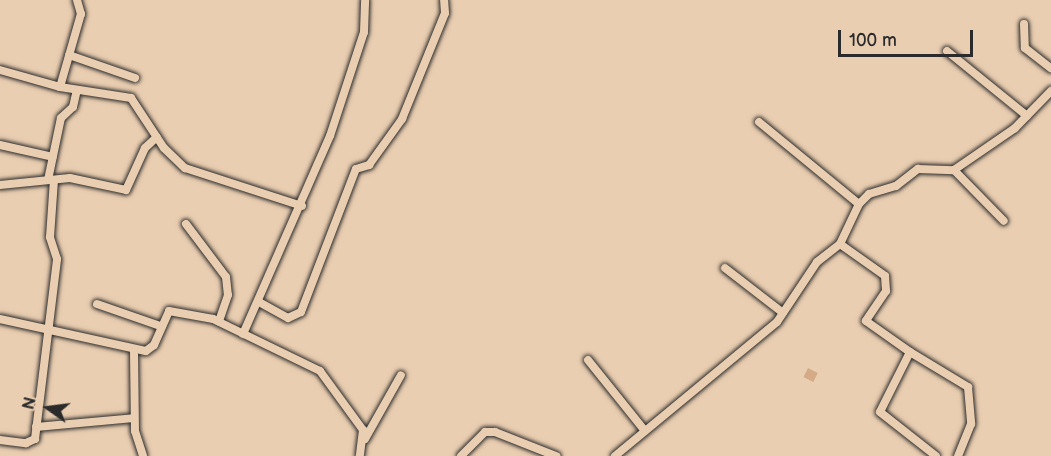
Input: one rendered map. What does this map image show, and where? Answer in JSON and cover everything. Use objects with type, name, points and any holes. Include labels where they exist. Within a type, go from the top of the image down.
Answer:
[{"type":"street","points":[[60,87],[81,14],[77,0]]},
{"type":"street","points":[[243,334],[260,302],[302,206],[364,32],[365,0]]},
{"type":"street","points":[[260,302],[288,318],[301,312],[356,169],[369,165],[402,119],[445,13],[444,0]]},
{"type":"street","points":[[1024,24],[1025,48],[1051,68]]},
{"type":"street","points":[[947,51],[1027,116]]},
{"type":"street","points":[[69,56],[135,78]]},
{"type":"street","points":[[0,70],[60,87],[131,98],[157,137],[184,168],[302,206]]},
{"type":"street","points":[[0,440],[32,443],[36,427],[57,259],[50,237],[53,157],[62,114],[73,107],[77,90]]},
{"type":"street","points":[[615,456],[677,409],[783,313],[811,269],[840,244],[859,204],[918,168],[954,170],[1027,116],[1051,92]]},
{"type":"street","points":[[759,122],[859,204]]},
{"type":"street","points":[[0,185],[70,178],[126,190],[145,148],[157,137]]},
{"type":"street","points":[[0,145],[53,157]]},
{"type":"street","points":[[954,170],[1004,221]]},
{"type":"street","points":[[186,224],[226,277],[228,295],[219,321]]},
{"type":"street","points":[[840,244],[885,276],[886,291],[866,321],[910,352],[968,387],[971,424],[958,456]]},
{"type":"street","points":[[725,268],[783,313]]},
{"type":"street","points":[[97,304],[160,326]]},
{"type":"street","points":[[0,319],[47,327],[134,351],[150,350],[165,314],[173,310],[219,321],[320,371],[348,415],[359,423],[365,439]]},
{"type":"street","points":[[134,351],[134,418],[136,440],[143,456]]},
{"type":"street","points":[[910,352],[879,410],[936,456]]},
{"type":"street","points":[[588,360],[645,431]]},
{"type":"street","points":[[360,456],[365,439],[401,375]]},
{"type":"street","points":[[36,427],[134,418]]},
{"type":"street","points":[[461,456],[485,432],[495,432],[556,456]]},
{"type":"building","points":[[808,368],[818,373],[813,382],[803,377]]}]
